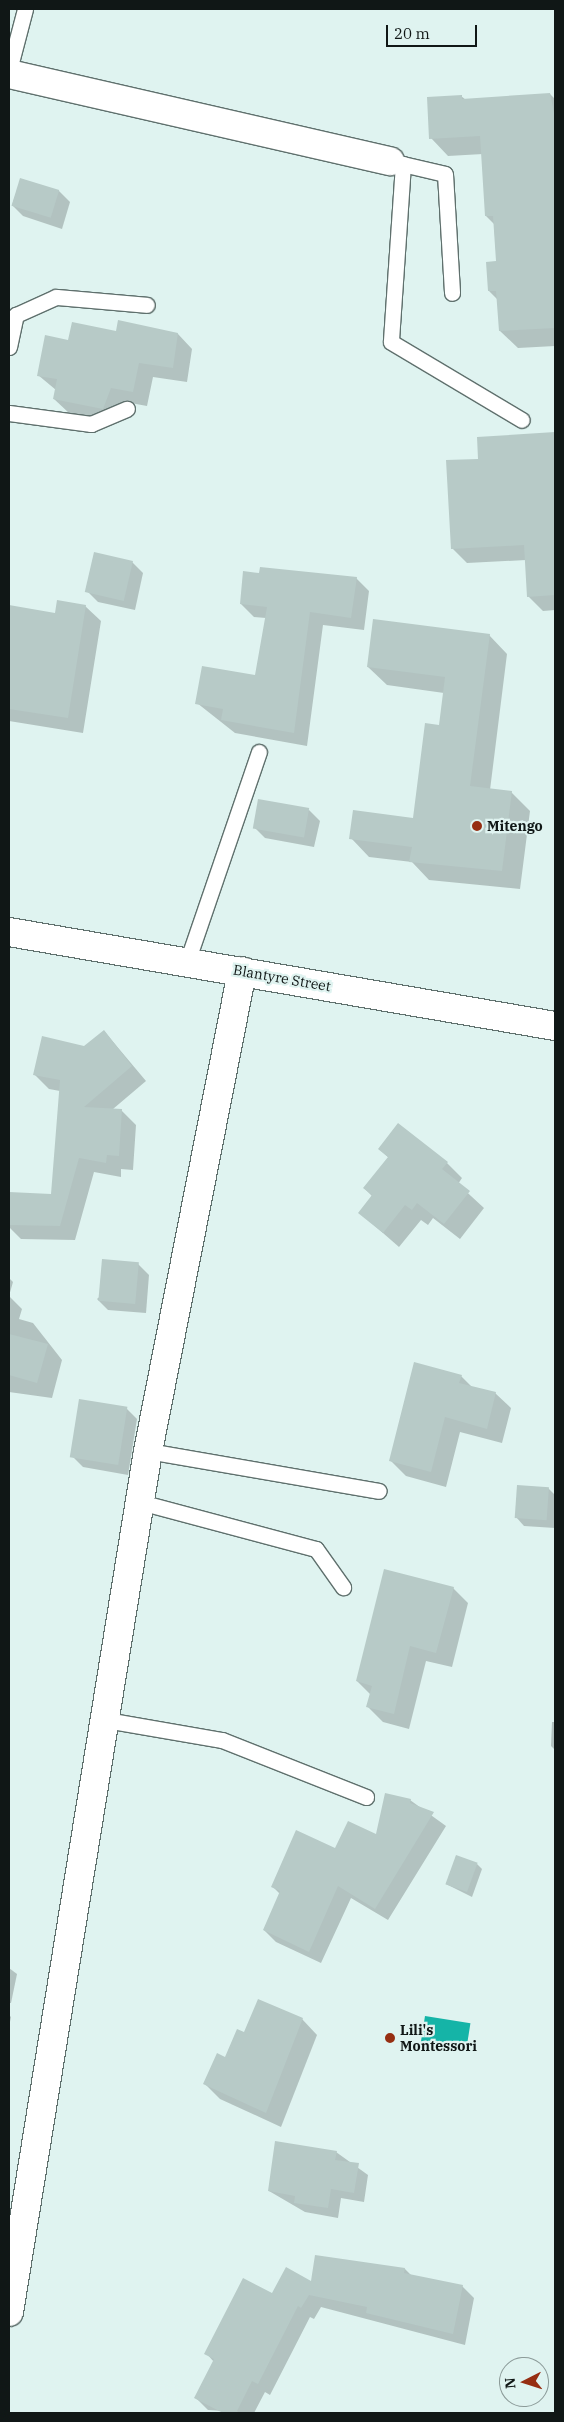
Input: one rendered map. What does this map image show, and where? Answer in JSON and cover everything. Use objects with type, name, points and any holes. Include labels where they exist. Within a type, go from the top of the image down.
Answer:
[{"type":"street","points":[[9,74],[396,162]]},
{"type":"street","name":"Blantyre Street","points":[[9,932],[555,1026]]},
{"type":"street","points":[[9,2312],[148,1451],[242,971]]},
{"type":"lane","points":[[9,70],[25,9]]},
{"type":"lane","points":[[452,293],[445,174],[396,162],[391,342],[522,420]]},
{"type":"lane","points":[[9,347],[16,315],[56,296],[147,305]]},
{"type":"lane","points":[[9,413],[91,424],[127,409]]},
{"type":"lane","points":[[187,962],[259,752]]},
{"type":"lane","points":[[148,1451],[379,1491]]},
{"type":"lane","points":[[140,1502],[316,1549],[343,1587]]},
{"type":"lane","points":[[106,1720],[222,1740],[366,1798]]},
{"type":"water","points":[[425,2016],[470,2023],[466,2049],[421,2042]]},
{"type":"building","points":[[550,93],[555,118],[555,328],[499,331],[496,291],[488,291],[486,262],[496,261],[493,216],[485,216],[480,136],[429,139],[427,97],[462,95],[462,99]]},
{"type":"building","points":[[20,178],[59,190],[51,218],[12,206]]},
{"type":"building","points":[[118,320],[178,333],[173,368],[139,363],[133,392],[111,388],[103,409],[53,399],[57,379],[37,376],[45,335],[68,340],[72,322],[116,331]]},
{"type":"building","points":[[555,432],[555,595],[527,597],[524,545],[451,549],[446,460],[478,459],[477,437]]},
{"type":"building","points":[[94,552],[133,561],[124,601],[85,592]]},
{"type":"building","points":[[260,567],[357,577],[351,618],[310,612],[294,733],[221,720],[223,709],[195,704],[202,666],[255,675],[267,607],[240,604],[243,571],[259,573]]},
{"type":"building","points":[[57,600],[86,605],[68,718],[9,709],[9,605],[55,613]]},
{"type":"building","points":[[373,619],[490,634],[470,786],[512,791],[502,871],[409,862],[412,847],[349,839],[353,810],[413,818],[425,723],[439,725],[445,677],[367,667]]},
{"type":"building","points":[[258,799],[309,808],[304,838],[253,829]]},
{"type":"building","points":[[104,1030],[132,1066],[84,1107],[122,1109],[119,1156],[107,1155],[106,1163],[79,1158],[60,1226],[9,1225],[9,1192],[51,1194],[60,1080],[33,1075],[42,1036],[84,1046]]},
{"type":"building","points":[[398,1123],[448,1162],[442,1169],[470,1191],[444,1224],[417,1203],[412,1210],[405,1205],[383,1233],[358,1213],[372,1195],[363,1188],[388,1157],[378,1149]]},
{"type":"building","points":[[102,1259],[139,1262],[135,1304],[98,1301]]},
{"type":"building","points":[[9,1334],[48,1344],[37,1383],[9,1375]]},
{"type":"building","points":[[414,1362],[462,1375],[459,1383],[496,1392],[487,1429],[445,1417],[431,1472],[389,1461]]},
{"type":"building","points":[[79,1399],[127,1407],[118,1465],[70,1457]]},
{"type":"building","points":[[517,1485],[549,1487],[547,1520],[515,1518]]},
{"type":"building","points":[[384,1569],[454,1587],[436,1653],[410,1646],[394,1714],[366,1707],[372,1686],[356,1681]]},
{"type":"building","points":[[385,1793],[411,1799],[410,1803],[434,1812],[375,1909],[338,1886],[309,1952],[263,1930],[280,1891],[271,1887],[296,1830],[335,1848],[348,1821],[376,1834]]},
{"type":"building","points":[[456,1855],[478,1863],[467,1892],[445,1884]]},
{"type":"building","points":[[258,1999],[303,2018],[266,2113],[203,2084],[217,2053],[225,2057],[237,2029],[244,2032]]},
{"type":"building","points":[[275,2141],[337,2151],[335,2160],[359,2163],[354,2193],[331,2189],[328,2208],[294,2203],[295,2196],[268,2191]]},
{"type":"building","points":[[315,2255],[405,2268],[404,2273],[463,2285],[453,2334],[366,2313],[367,2307],[309,2295],[301,2308],[298,2306],[258,2384],[252,2381],[236,2413],[223,2413],[194,2398],[214,2359],[204,2354],[243,2278],[272,2293],[286,2267],[311,2281]]},
{"type":"place","name":"Mitengo","points":[[477,826]]},
{"type":"place","name":"Lili's Montessori","points":[[390,2038]]}]
